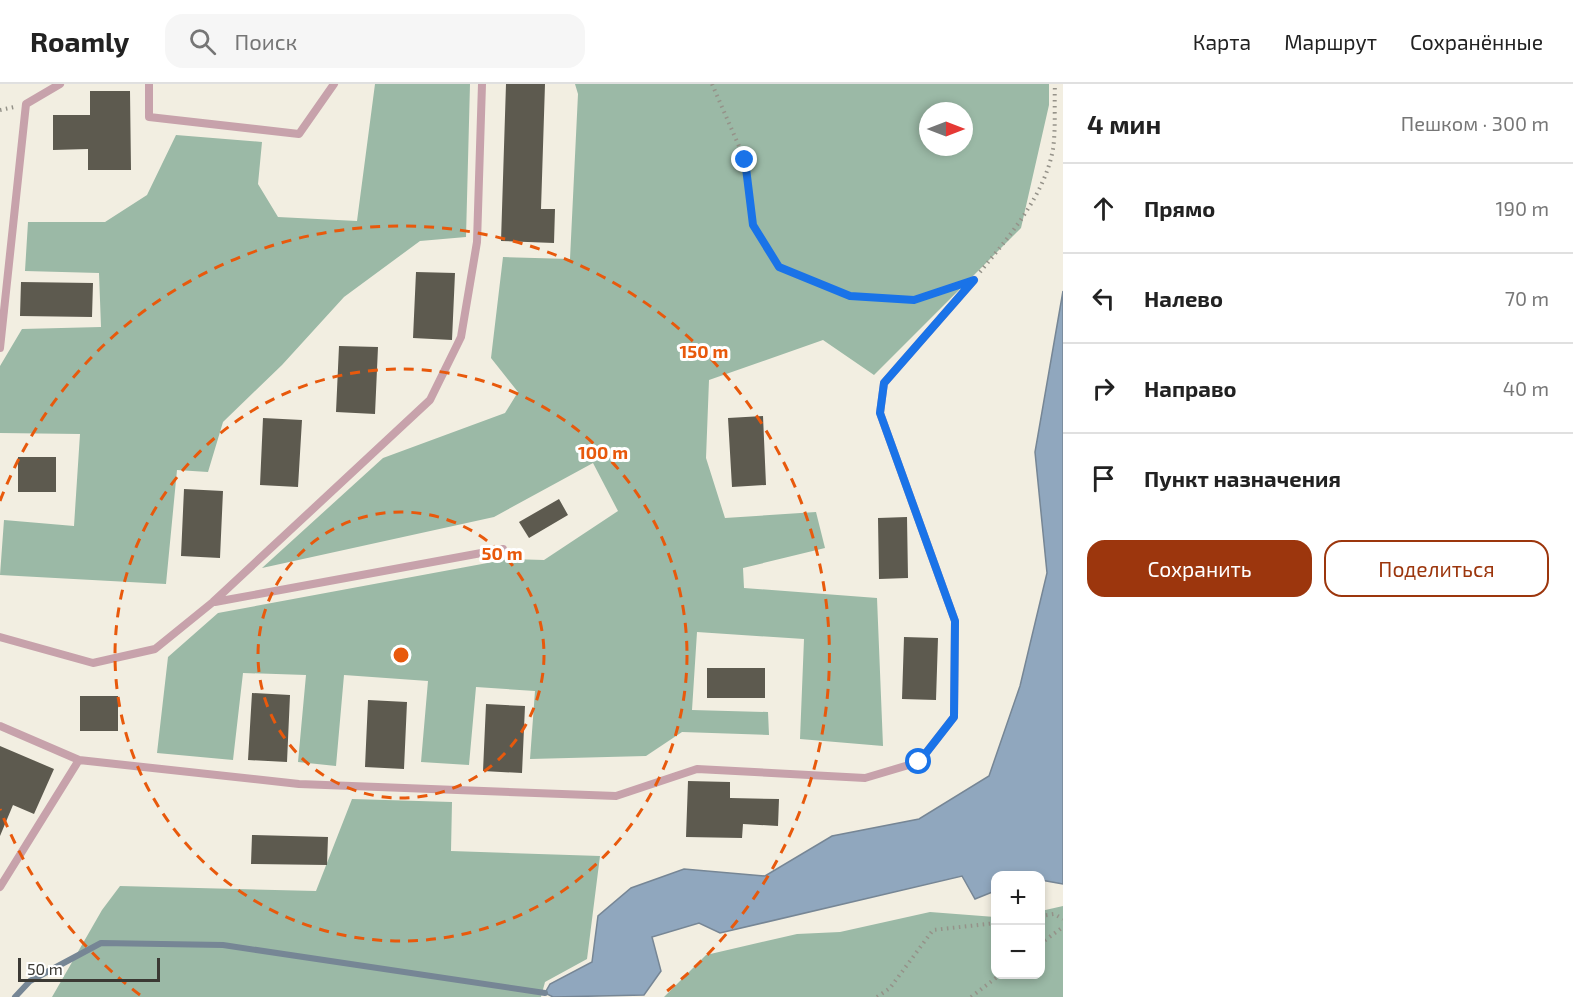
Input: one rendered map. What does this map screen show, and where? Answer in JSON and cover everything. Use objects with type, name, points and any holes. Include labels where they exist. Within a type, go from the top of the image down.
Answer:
[{"type":"lane","points":[[0,348],[27,104],[60,84]]},
{"type":"lane","points":[[148,84],[149,117],[299,134],[334,84]]},
{"type":"lane","points":[[0,637],[93,663],[155,649],[213,602],[430,400],[460,337],[477,242],[482,84]]},
{"type":"lane","points":[[0,726],[79,760],[299,784],[616,796],[697,770],[865,778],[919,762],[954,717],[955,621],[880,413],[884,383],[974,280]]},
{"type":"lane","points":[[213,602],[503,549]]},
{"type":"lane","points":[[0,887],[79,760]]},
{"type":"path","points":[[712,84],[745,160],[753,225],[779,267],[850,296],[914,300],[974,280],[1023,219],[1044,176],[1053,150],[1055,84]]},
{"type":"path","points":[[1045,915],[1053,914],[1063,919]]},
{"type":"path","points":[[877,997],[890,988],[933,930],[991,924]]},
{"type":"path","points":[[1045,941],[1063,927]]},
{"type":"path","points":[[971,997],[996,979]]},
{"type":"green space","points":[[375,84],[470,84],[466,237],[420,241],[344,297],[282,365],[223,422],[208,472],[177,470],[166,584],[0,575],[4,520],[74,526],[80,434],[0,433],[0,366],[22,329],[101,327],[99,273],[25,271],[28,222],[105,222],[147,195],[176,135],[262,142],[258,184],[278,217],[357,221]]},
{"type":"green space","points":[[575,84],[1049,84],[1049,105],[1021,228],[874,375],[823,340],[709,380],[706,458],[725,518],[816,512],[825,548],[743,568],[744,588],[877,598],[883,746],[800,739],[804,639],[697,632],[692,710],[768,712],[769,735],[682,732],[646,756],[530,759],[535,691],[476,687],[469,765],[421,762],[428,681],[344,675],[336,766],[298,762],[306,675],[243,673],[233,760],[157,753],[168,657],[218,613],[509,559],[544,560],[618,511],[593,463],[494,517],[262,568],[383,458],[505,413],[518,392],[491,358],[503,257],[570,259],[578,94]]},
{"type":"green space","points":[[352,799],[452,802],[451,851],[600,856],[587,959],[545,982],[541,997],[52,997],[102,910],[120,886],[316,891]]},
{"type":"green space","points":[[1063,906],[1063,997],[664,997],[706,955],[797,934],[840,932],[930,912],[991,917],[991,979],[1045,979],[1045,910]]},
{"type":"water","points":[[1063,291],[1063,884],[1045,881],[1045,871],[991,871],[991,893],[975,899],[962,876],[720,933],[699,923],[652,937],[661,971],[644,995],[553,997],[545,993],[550,984],[592,962],[598,916],[631,888],[684,869],[765,876],[832,836],[919,819],[989,776],[1020,686],[1047,573],[1035,452]]},
{"type":"building","points":[[506,84],[545,84],[541,209],[555,209],[554,243],[501,241]]},
{"type":"building","points":[[90,91],[130,91],[131,170],[88,170],[88,149],[53,150],[53,115],[90,115]]},
{"type":"building","points":[[416,272],[455,273],[452,340],[413,338]]},
{"type":"building","points":[[21,282],[93,283],[92,317],[20,316]]},
{"type":"building","points":[[339,346],[378,347],[375,414],[336,412]]},
{"type":"building","points":[[763,416],[766,485],[732,487],[728,418]]},
{"type":"building","points":[[263,418],[302,420],[298,487],[260,485]]},
{"type":"building","points":[[18,457],[56,457],[56,492],[18,492]]},
{"type":"building","points":[[184,489],[223,491],[220,558],[181,556]]},
{"type":"building","points":[[559,499],[568,515],[529,538],[519,522]]},
{"type":"building","points":[[907,517],[908,578],[879,579],[878,518]]},
{"type":"building","points":[[904,637],[938,638],[936,700],[902,699]]},
{"type":"building","points":[[707,668],[765,668],[765,698],[707,698]]},
{"type":"building","points":[[252,693],[290,695],[287,762],[248,760]]},
{"type":"building","points":[[80,696],[118,696],[118,731],[80,731]]},
{"type":"building","points":[[368,700],[407,702],[404,769],[365,767]]},
{"type":"building","points":[[486,704],[525,706],[522,773],[483,771]]},
{"type":"building","points":[[0,746],[54,769],[34,814],[13,805],[0,836]]},
{"type":"building","points":[[688,781],[730,782],[730,798],[779,799],[778,826],[743,824],[742,838],[686,837]]},
{"type":"building","points":[[252,835],[328,837],[327,865],[251,864]]},
{"type":"waterway","points":[[15,997],[30,981],[101,943],[223,945],[545,993]]},
{"type":"route","points":[[745,160],[753,225],[779,267],[850,296],[914,300],[974,280],[884,383],[880,413],[955,621],[954,717],[919,762]]}]
